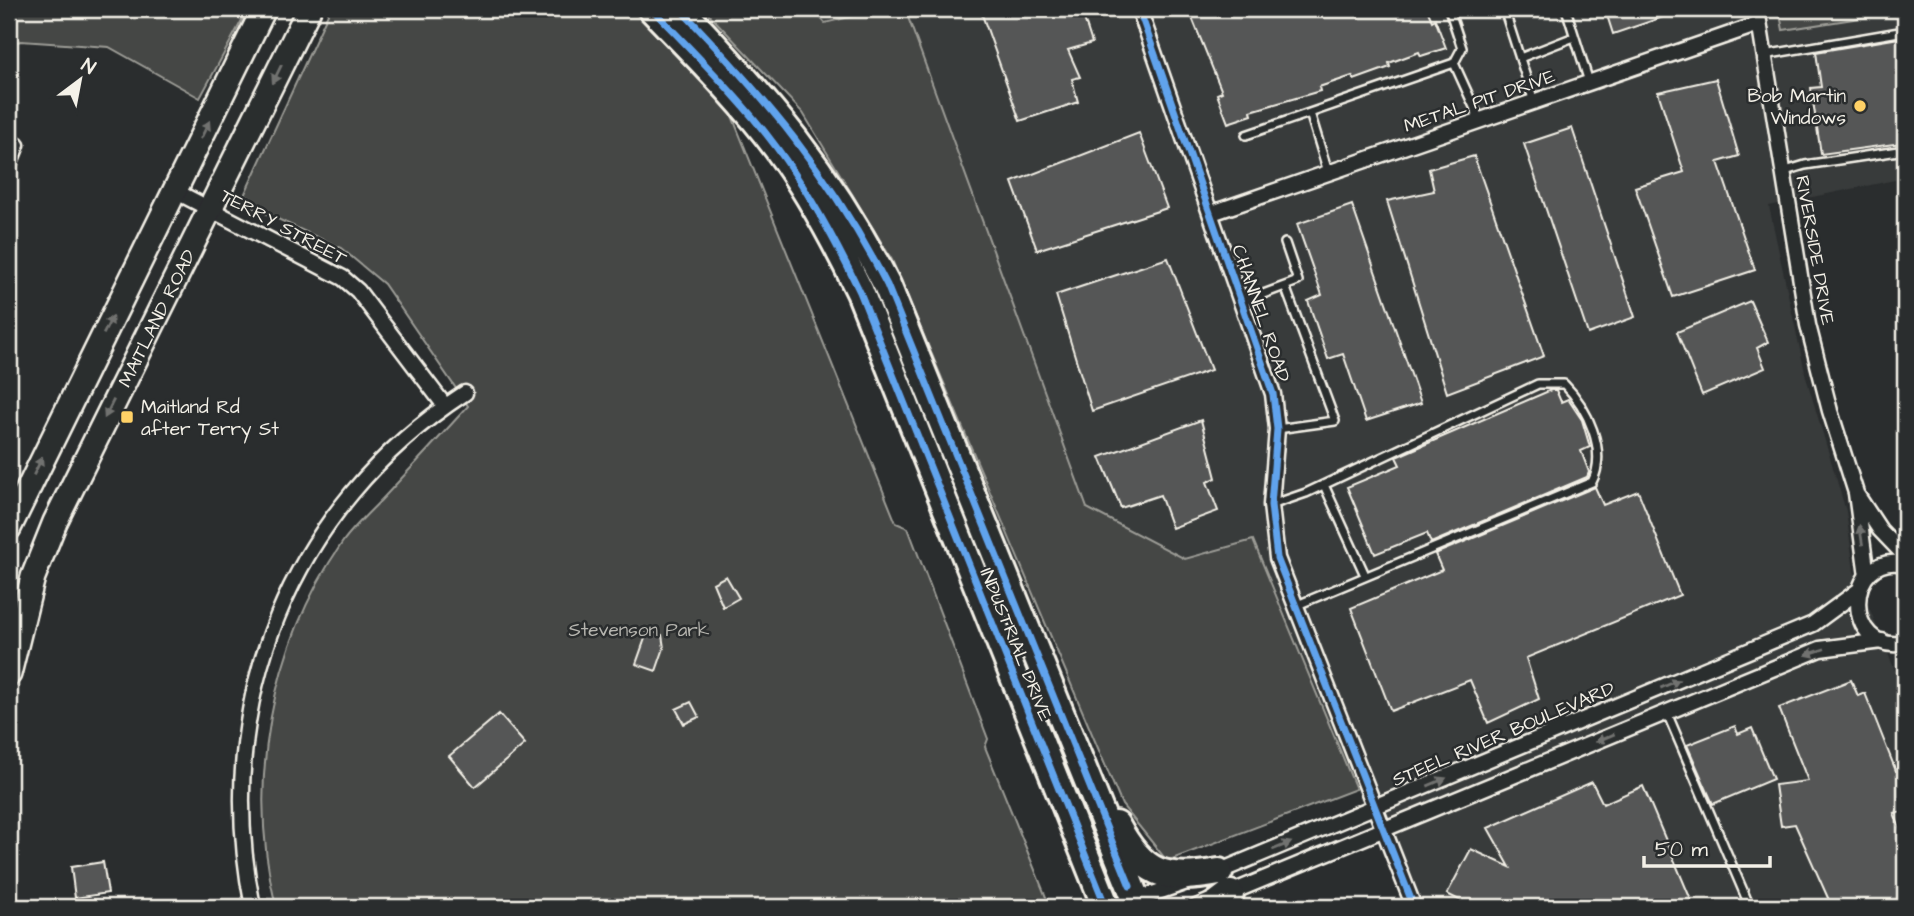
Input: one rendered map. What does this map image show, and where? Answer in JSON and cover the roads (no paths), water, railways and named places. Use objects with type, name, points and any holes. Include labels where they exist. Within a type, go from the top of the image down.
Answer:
[{"type":"highway","name":"INDUSTRIAL DRIVE","points":[[652,9],[740,102],[777,148],[835,240],[860,292],[1106,907]]},
{"type":"highway","name":"INDUSTRIAL DRIVE","points":[[680,9],[784,122],[825,175],[858,228],[887,285],[1068,737],[1130,905]]},
{"type":"highway","points":[[1068,737],[1122,835],[1148,864],[1163,875],[1221,891]]},
{"type":"main road","name":"MAITLAND ROAD","points":[[9,528],[264,9]]},
{"type":"main road","name":"MAITLAND ROAD","points":[[9,674],[33,577],[55,522],[309,9]]},
{"type":"street","name":"CHANNEL ROAD","points":[[1144,10],[1273,394],[1277,429],[1271,505],[1277,558],[1294,607],[1415,907]]},
{"type":"street","name":"METAL PIT DRIVE","points":[[1212,213],[1534,102],[1758,16]]},
{"type":"street","name":"RIVERSIDE DRIVE","points":[[1758,16],[1808,325],[1856,493],[1867,576]]},
{"type":"street","points":[[9,164],[17,145]]},
{"type":"street","name":"TERRY STREET","points":[[175,191],[343,278],[358,291],[445,406]]},
{"type":"street","points":[[253,907],[244,864],[240,814],[242,758],[248,711],[262,657],[303,562],[331,519],[364,479],[401,441],[465,393]]},
{"type":"street","name":"RIVERSIDE DRIVE","points":[[1856,493],[1881,530],[1905,556]]},
{"type":"street","points":[[1882,642],[1869,633],[1860,620],[1858,591],[1867,576],[1882,566],[1905,564]]},
{"type":"street","name":"STEEL RIVER BOULEVARD","points":[[1196,907],[1374,808],[1812,624],[1858,591]]},
{"type":"street","name":"STEEL RIVER BOULEVARD","points":[[1130,905],[1221,891],[1383,830],[1820,649],[1882,642],[1903,648]]},
{"type":"lane","points":[[1246,135],[1454,63],[1462,48],[1449,9]]},
{"type":"lane","points":[[1504,9],[1534,102]]},
{"type":"lane","points":[[1566,9],[1589,82]]},
{"type":"lane","points":[[1764,55],[1905,31]]},
{"type":"lane","points":[[1520,58],[1574,37]]},
{"type":"lane","points":[[1454,63],[1479,120]]},
{"type":"lane","points":[[1310,113],[1329,173]]},
{"type":"lane","points":[[1782,172],[1805,165],[1905,150]]},
{"type":"lane","points":[[1242,302],[1298,281],[1285,243]]},
{"type":"lane","points":[[1277,429],[1335,421],[1285,286]]},
{"type":"lane","points":[[1271,505],[1324,485],[1538,384],[1564,384],[1575,395],[1598,445],[1597,472],[1592,482],[1364,575],[1294,607]]},
{"type":"lane","points":[[1324,485],[1364,575]]},
{"type":"lane","points":[[1667,712],[1749,907]]},
{"type":"place","name":"Bob Martin Windows","points":[[1860,106]]},
{"type":"place","name":"Maitland Rd after Terry St","points":[[127,417]]},
{"type":"park label","name":"Stevenson Park","points":[[639,629]]}]
